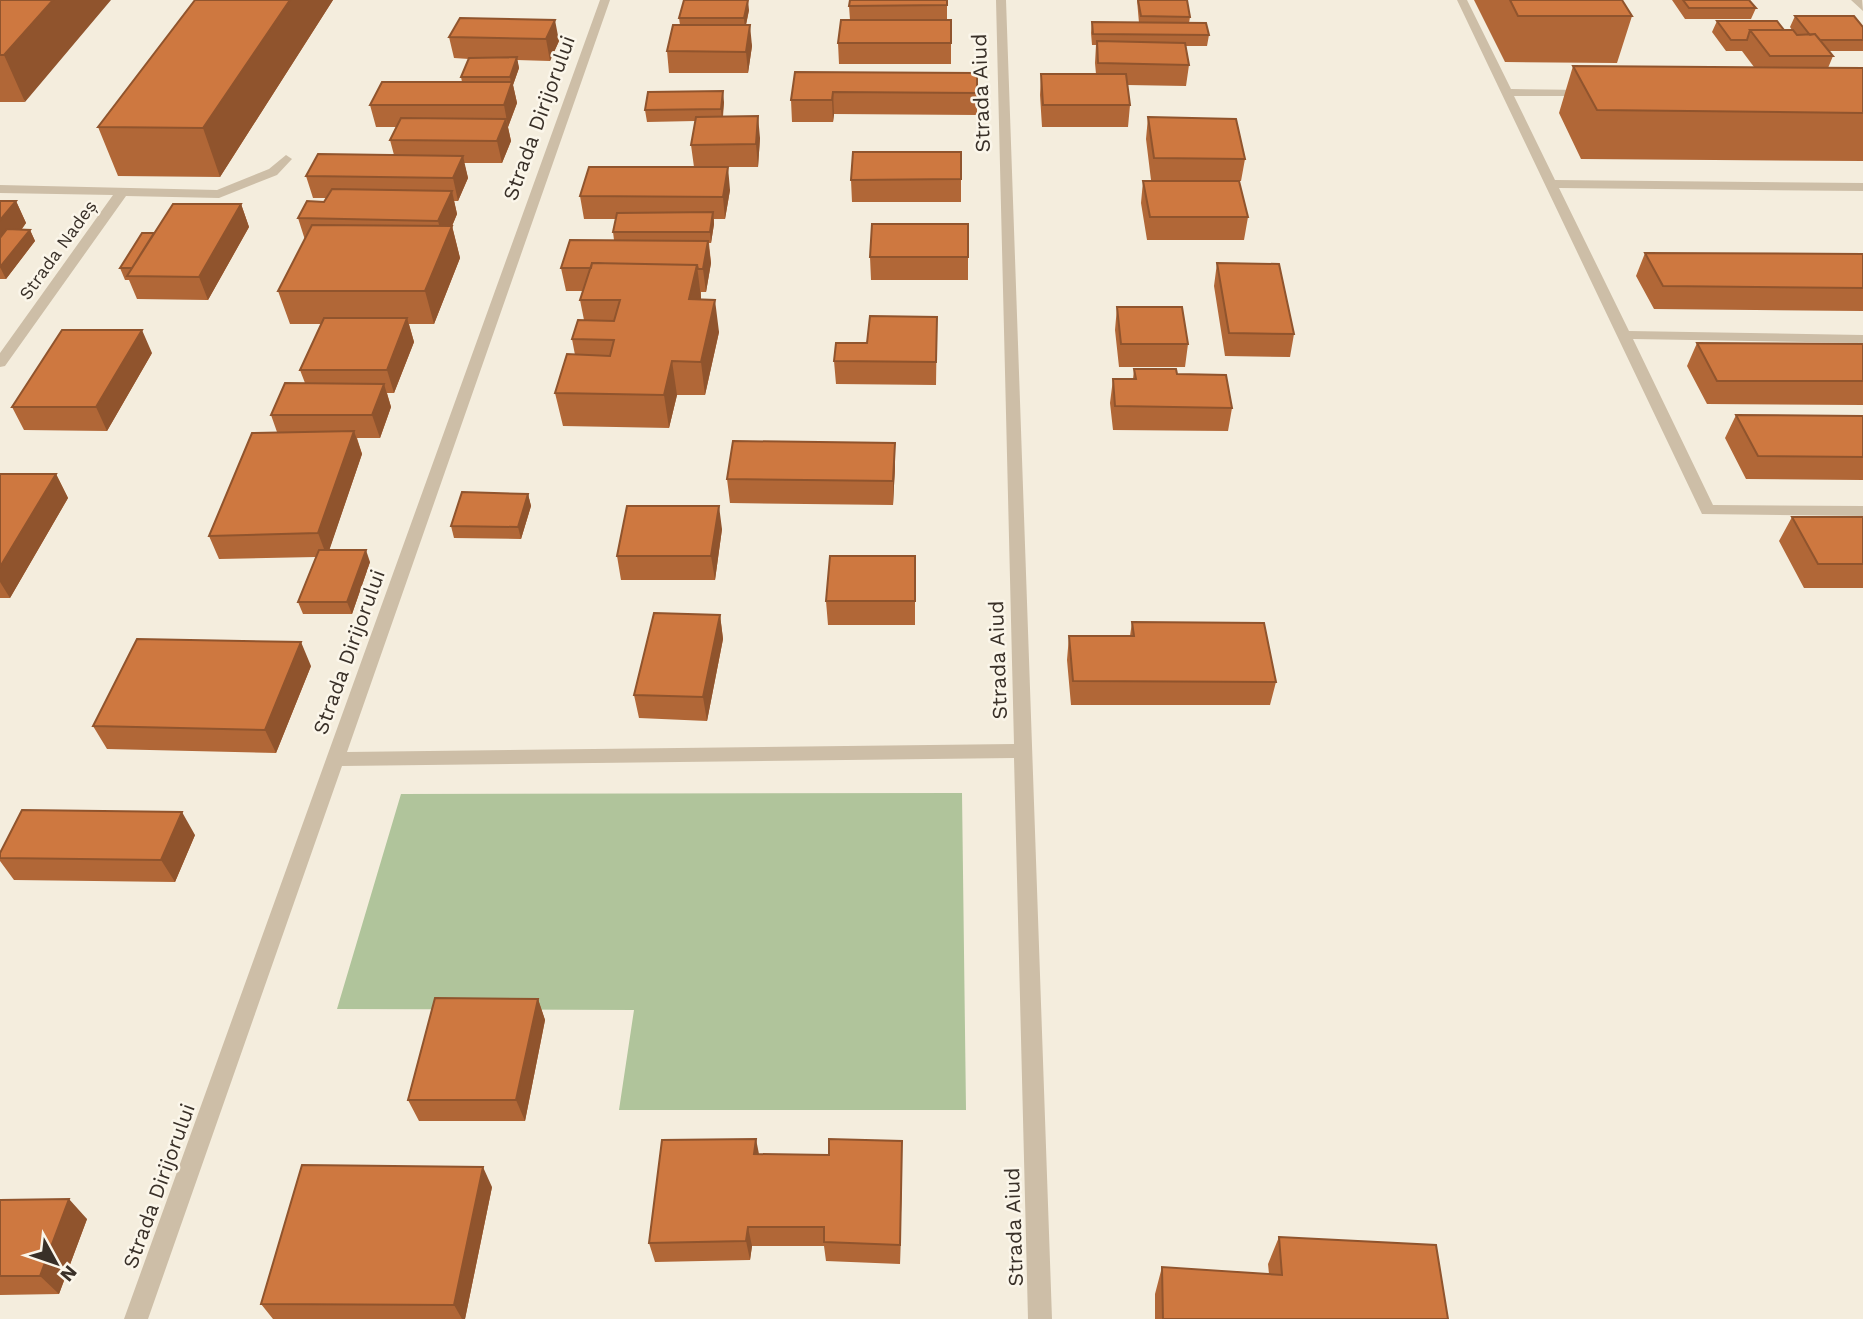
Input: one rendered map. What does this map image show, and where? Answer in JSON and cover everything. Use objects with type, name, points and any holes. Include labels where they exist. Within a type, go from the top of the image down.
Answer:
[{"type":"street","name":"Strada Dirijorului","points":[[136,1319],[605,0]]},
{"type":"street","name":"Strada Aiud","points":[[1001,0],[1040,1319]]},
{"type":"street","points":[[1462,0],[1708,510],[1863,511]]},
{"type":"street","points":[[1856,0],[1863,8]]},
{"type":"street","points":[[1506,92],[1602,93]]},
{"type":"street","name":"Strada Nadeș","points":[[0,189],[219,194],[273,172],[286,159]]},
{"type":"street","points":[[1550,184],[1863,187]]},
{"type":"street","name":"Strada Nadeș","points":[[0,363],[122,192]]},
{"type":"street","points":[[1623,335],[1863,339]]},
{"type":"street","points":[[335,759],[1023,751]]},
{"type":"green space","points":[[962,793],[966,1110],[619,1110],[634,1010],[337,1009],[401,794]]},
{"type":"building","points":[[0,0],[53,0],[4,55],[0,55]]},
{"type":"building","points":[[195,0],[290,0],[203,128],[98,127]]},
{"type":"building","points":[[684,0],[748,0],[744,18],[679,18]]},
{"type":"building","points":[[850,0],[947,0],[947,5],[849,6]]},
{"type":"building","points":[[1138,0],[1187,0],[1190,17],[1141,16]]},
{"type":"building","points":[[1510,0],[1622,0],[1632,16],[1518,16]]},
{"type":"building","points":[[1683,0],[1749,0],[1756,8],[1689,8]]},
{"type":"building","points":[[1795,16],[1854,16],[1863,27],[1863,40],[1820,40],[1815,34],[1810,35]]},
{"type":"building","points":[[460,18],[555,20],[546,39],[449,37]]},
{"type":"building","points":[[841,20],[951,20],[951,43],[838,43]]},
{"type":"building","points":[[1717,21],[1777,21],[1784,30],[1750,30],[1747,40],[1731,40]]},
{"type":"building","points":[[1092,22],[1206,23],[1209,35],[1093,34]]},
{"type":"building","points":[[673,25],[750,25],[746,52],[667,51]]},
{"type":"building","points":[[1750,30],[1793,30],[1797,35],[1815,34],[1833,56],[1770,56]]},
{"type":"building","points":[[1097,41],[1185,43],[1189,65],[1098,63]]},
{"type":"building","points":[[517,57],[510,77],[461,77],[469,58]]},
{"type":"building","points":[[1573,66],[1863,68],[1863,113],[1597,110]]},
{"type":"building","points":[[795,72],[977,73],[977,93],[833,92],[832,100],[791,100]]},
{"type":"building","points":[[1041,74],[1126,74],[1130,105],[1043,105]]},
{"type":"building","points":[[382,82],[512,82],[504,105],[370,105]]},
{"type":"building","points":[[723,91],[721,109],[645,110],[648,92]]},
{"type":"building","points":[[758,116],[756,144],[691,145],[696,117]]},
{"type":"building","points":[[1148,117],[1236,119],[1245,159],[1154,158]]},
{"type":"building","points":[[401,118],[506,119],[497,141],[390,140]]},
{"type":"building","points":[[853,152],[961,152],[961,179],[851,180]]},
{"type":"building","points":[[318,154],[463,156],[453,178],[306,176]]},
{"type":"building","points":[[589,167],[728,167],[723,197],[580,196]]},
{"type":"building","points":[[1143,181],[1239,181],[1248,217],[1150,217]]},
{"type":"building","points":[[332,189],[452,191],[438,221],[298,218],[307,201],[324,202]]},
{"type":"building","points":[[0,201],[16,201],[0,220]]},
{"type":"building","points":[[173,204],[241,204],[199,277],[127,276]]},
{"type":"building","points":[[713,212],[710,232],[613,232],[617,213]]},
{"type":"building","points":[[872,224],[968,224],[968,257],[870,257]]},
{"type":"building","points":[[312,225],[452,226],[425,291],[278,291]]},
{"type":"building","points":[[7,229],[30,230],[0,267],[0,238]]},
{"type":"building","points":[[142,233],[154,233],[132,268],[120,268]]},
{"type":"building","points":[[570,240],[708,241],[703,269],[698,269],[697,265],[592,263],[591,268],[561,268]]},
{"type":"building","points":[[1645,253],[1863,254],[1863,288],[1663,286]]},
{"type":"building","points":[[592,263],[697,265],[689,299],[715,300],[701,362],[672,361],[664,395],[555,393],[567,354],[610,356],[614,340],[572,339],[578,320],[614,321],[620,300],[580,300]]},
{"type":"building","points":[[1217,263],[1279,264],[1294,334],[1229,333]]},
{"type":"building","points":[[1117,307],[1182,307],[1188,344],[1121,344]]},
{"type":"building","points":[[870,316],[937,317],[936,362],[834,361],[836,343],[867,343]]},
{"type":"building","points":[[324,318],[407,318],[387,370],[300,370]]},
{"type":"building","points":[[62,330],[142,330],[96,407],[12,407]]},
{"type":"building","points":[[1697,343],[1863,344],[1863,381],[1717,381]]},
{"type":"building","points":[[1134,369],[1176,369],[1177,374],[1226,375],[1232,408],[1115,406],[1113,379],[1136,379]]},
{"type":"building","points":[[285,383],[384,384],[372,415],[271,415]]},
{"type":"building","points":[[1736,415],[1863,416],[1863,457],[1758,456]]},
{"type":"building","points":[[354,431],[318,533],[209,536],[252,433]]},
{"type":"building","points":[[733,441],[895,443],[893,481],[727,479]]},
{"type":"building","points":[[0,474],[56,474],[0,567]]},
{"type":"building","points":[[462,492],[528,494],[518,527],[451,526]]},
{"type":"building","points":[[627,506],[719,506],[711,556],[617,556]]},
{"type":"building","points":[[1792,517],[1863,517],[1863,564],[1818,564]]},
{"type":"building","points":[[319,550],[366,550],[347,602],[298,602]]},
{"type":"building","points":[[830,556],[915,556],[915,601],[826,601]]},
{"type":"building","points":[[654,613],[720,615],[703,697],[634,695]]},
{"type":"building","points":[[1132,622],[1264,623],[1276,682],[1073,681],[1069,636],[1134,636]]},
{"type":"building","points":[[137,639],[301,642],[265,730],[93,726]]},
{"type":"building","points":[[22,810],[182,812],[161,860],[0,858]]},
{"type":"building","points":[[435,998],[538,999],[516,1100],[408,1100]]},
{"type":"building","points":[[756,1139],[754,1154],[829,1155],[829,1139],[902,1141],[900,1245],[824,1242],[824,1227],[748,1227],[746,1241],[649,1243],[662,1140]]},
{"type":"building","points":[[302,1165],[483,1167],[454,1305],[261,1304]]},
{"type":"building","points":[[69,1199],[40,1276],[0,1276],[0,1200]]},
{"type":"building","points":[[1279,1237],[1436,1245],[1448,1319],[1163,1319],[1162,1267],[1282,1275]]}]
